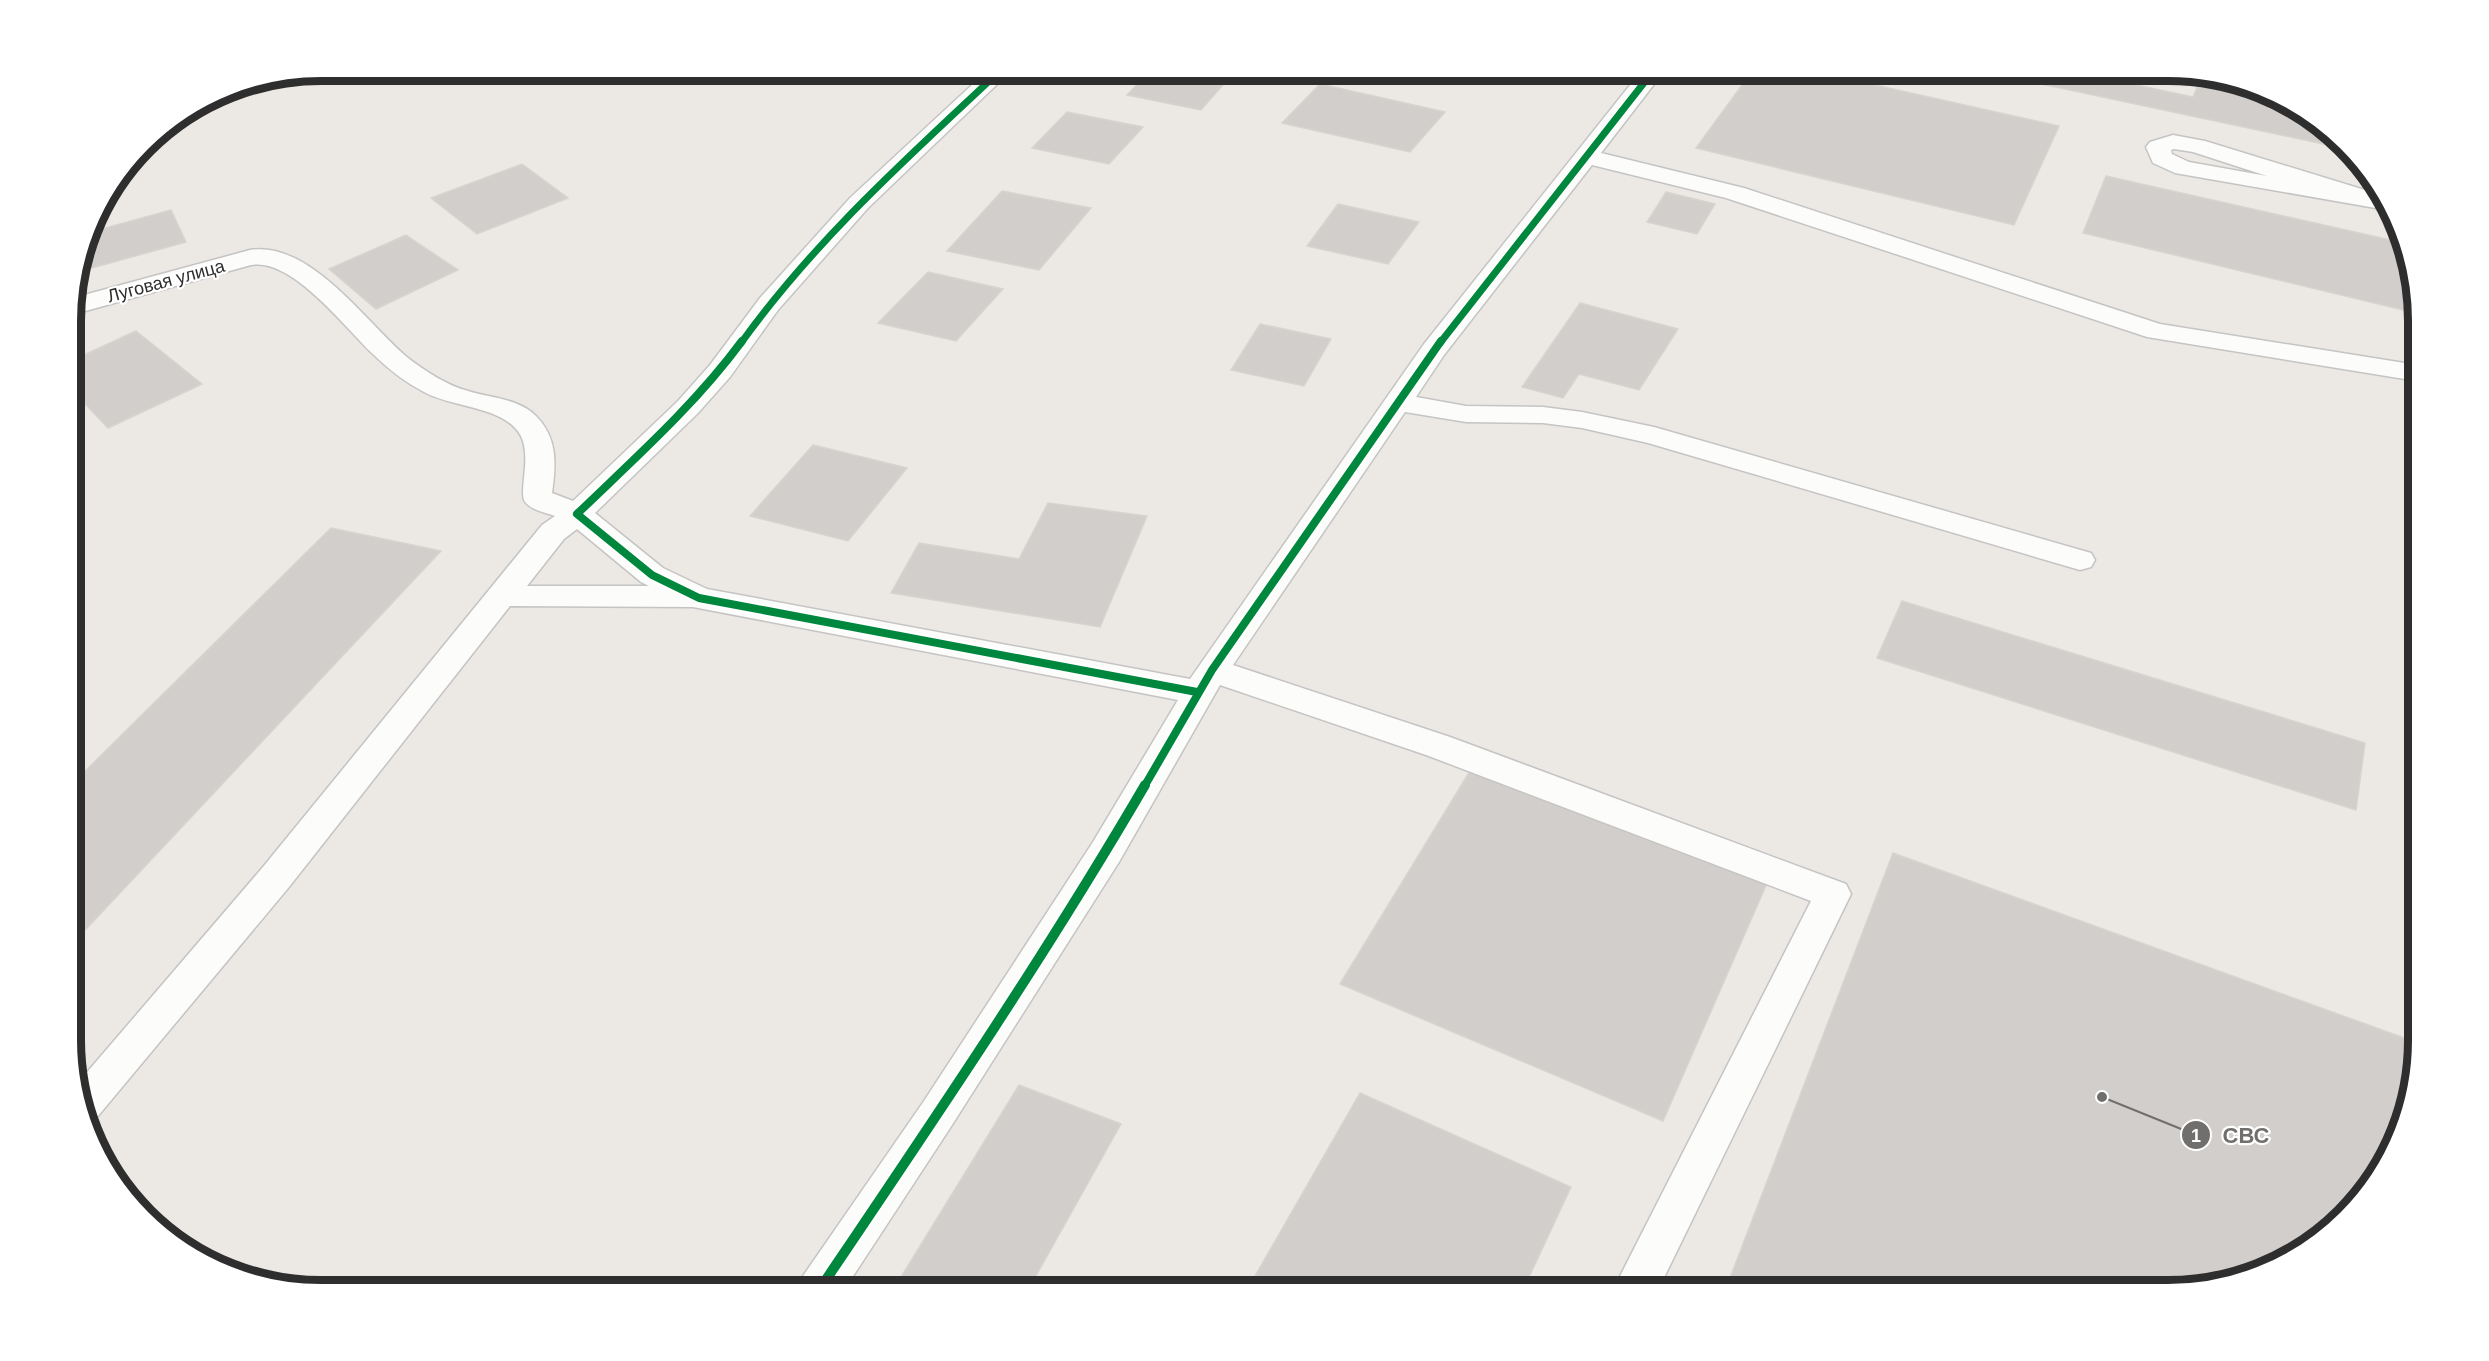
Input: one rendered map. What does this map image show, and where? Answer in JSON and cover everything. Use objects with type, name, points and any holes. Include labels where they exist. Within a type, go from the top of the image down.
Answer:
[{"type":"street","points":[[88,1099],[276,877],[504,596],[553,532],[577,514],[688,407],[720,371],[769,304],[859,203],[989,81]]},
{"type":"street","points":[[826,1280],[938,1113],[1106,852],[1205,681],[1434,350],[1645,81]]},
{"type":"street","points":[[2376,202],[2197,146],[2173,142],[2158,147],[2161,158],[2183,168],[2377,202]]},
{"type":"street","points":[[1585,156],[1735,194],[2156,331],[2408,373]]},
{"type":"street","name":"Луговая улица","points":[[82,305],[180,276],[262,256],[286,264],[313,282],[398,363],[418,377],[455,396],[498,406],[525,421],[537,440],[541,458],[537,498],[577,514]]},
{"type":"street","points":[[1398,402],[1466,414],[1553,416],[1654,436],[2080,560]]},
{"type":"street","points":[[577,514],[652,575],[699,598]]},
{"type":"street","points":[[504,596],[699,598],[1205,681],[1438,746],[1833,894],[1640,1280]]},
{"type":"building","points":[[1140,81],[1226,81],[1201,110],[1127,95]]},
{"type":"building","points":[[1745,81],[1857,81],[2059,126],[2014,225],[1696,148]]},
{"type":"building","points":[[2027,81],[2118,81],[2193,97],[2198,85],[2251,96],[2288,113],[2332,146]]},
{"type":"building","points":[[1320,84],[1445,112],[1410,152],[1282,123]]},
{"type":"building","points":[[1067,112],[1143,127],[1109,164],[1032,148]]},
{"type":"building","points":[[522,164],[568,198],[477,234],[431,198]]},
{"type":"building","points":[[2106,176],[2394,241],[2406,289],[2407,311],[2083,233]]},
{"type":"building","points":[[1002,191],[1091,208],[1039,270],[947,251]]},
{"type":"building","points":[[1666,192],[1715,204],[1697,234],[1647,222]]},
{"type":"building","points":[[1338,204],[1419,222],[1388,264],[1307,246]]},
{"type":"building","points":[[171,210],[186,242],[87,269],[99,230]]},
{"type":"building","points":[[406,235],[458,270],[376,309],[329,269]]},
{"type":"building","points":[[928,272],[1003,289],[956,341],[878,323]]},
{"type":"building","points":[[1580,303],[1678,329],[1639,390],[1579,374],[1563,398],[1522,387]]},
{"type":"building","points":[[1260,324],[1331,339],[1304,386],[1231,370]]},
{"type":"building","points":[[136,331],[202,384],[108,428],[81,400],[81,356]]},
{"type":"building","points":[[813,445],[907,468],[848,541],[750,516]]},
{"type":"building","points":[[1048,503],[1147,516],[1100,627],[891,593],[919,543],[1019,559]]},
{"type":"building","points":[[331,528],[441,551],[81,934],[81,775]]},
{"type":"building","points":[[1902,601],[2365,743],[2356,810],[1877,658]]},
{"type":"building","points":[[1470,771],[1768,881],[1663,1121],[1340,984]]},
{"type":"building","points":[[1893,853],[2408,1039],[2406,1072],[2400,1102],[2390,1132],[2368,1173],[2338,1210],[2314,1230],[2288,1248],[2260,1262],[2230,1272],[2200,1278],[2168,1280],[1734,1280],[1730,1278]]},
{"type":"building","points":[[1019,1085],[1121,1124],[1034,1280],[899,1280]]},
{"type":"building","points":[[1360,1093],[1571,1187],[1528,1280],[1253,1280]]},
{"type":"cycle path","points":[[989,81],[859,203],[769,304],[720,371],[688,407],[577,514],[652,575],[699,598],[1197,692]]},
{"type":"cycle path","points":[[826,1280],[938,1113],[1106,852],[1212,670],[1434,350],[1645,81]]},
{"type":"place","name":"СВС","points":[[2102,1097]]}]
